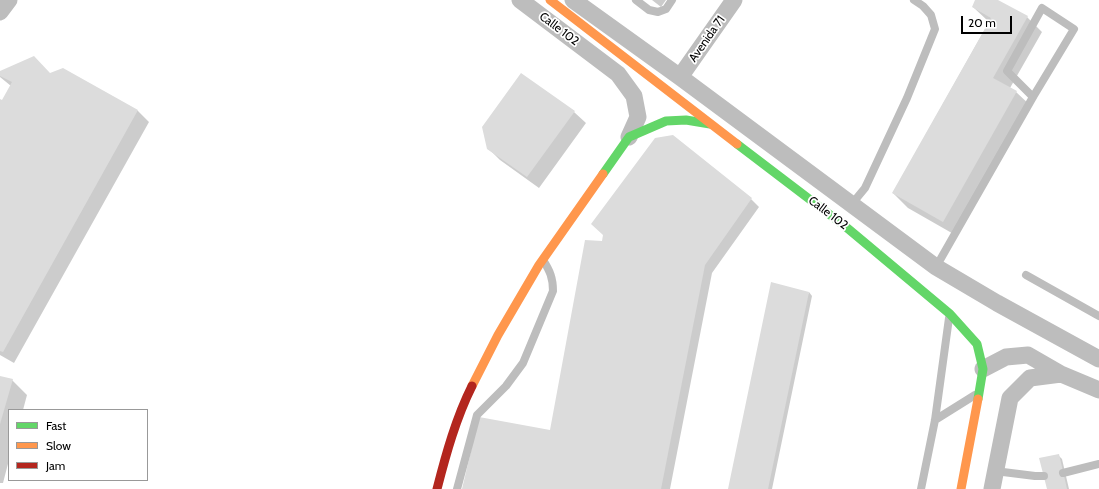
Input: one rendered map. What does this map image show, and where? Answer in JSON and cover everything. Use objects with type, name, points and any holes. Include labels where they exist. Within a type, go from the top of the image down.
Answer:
[{"type":"street","points":[[0,12],[9,0]]},
{"type":"street","name":"Calle 102","points":[[520,0],[618,74],[634,96],[638,117],[629,137]]},
{"type":"street","name":"Calle 102","points":[[550,0],[846,227],[950,314],[977,344],[983,369]]},
{"type":"street","name":"Calle 102","points":[[573,0],[680,77],[936,267],[997,303],[1099,359]]},
{"type":"street","name":"Avenida 71","points":[[680,77],[734,0]]},
{"type":"street","points":[[437,489],[444,461],[467,397],[498,335],[543,260],[629,137],[666,121],[686,120],[711,124]]},
{"type":"street","points":[[961,489],[983,369],[1006,357],[1028,355],[1061,374],[1099,390]]},
{"type":"street","points":[[992,489],[1010,398],[1030,378],[1061,374]]},
{"type":"lane","points":[[636,0],[649,10],[658,12],[666,9],[672,0]]},
{"type":"lane","points":[[851,205],[866,188],[907,98],[935,29],[931,16],[923,6],[914,0]]},
{"type":"lane","points":[[936,267],[1033,97],[1074,29],[1042,8],[1007,71],[1033,97]]},
{"type":"lane","points":[[457,489],[477,415],[506,386],[523,363],[553,291],[551,271],[543,260]]},
{"type":"lane","points":[[1026,274],[1099,316]]},
{"type":"lane","points":[[921,489],[935,420],[950,314]]},
{"type":"lane","points":[[935,420],[979,393]]},
{"type":"lane","points":[[1063,473],[1099,464]]},
{"type":"lane","points":[[996,471],[1044,476]]},
{"type":"building","points":[[975,0],[998,0],[1028,16],[993,78],[1017,91],[943,222],[892,193],[991,18],[972,7]]},
{"type":"building","points":[[34,56],[50,73],[63,68],[138,110],[3,352],[0,351],[0,99],[2,100],[12,82],[0,76],[0,71]]},
{"type":"building","points":[[521,73],[575,111],[527,177],[487,149],[482,127]]},
{"type":"building","points":[[673,135],[752,198],[705,265],[661,489],[462,489],[479,417],[550,430],[585,240],[602,241],[603,235],[591,224],[655,138]]},
{"type":"building","points":[[771,282],[809,292],[768,489],[728,489]]},
{"type":"building","points":[[0,376],[13,379],[0,424]]},
{"type":"building","points":[[1059,454],[1067,489],[1047,489],[1039,458]]},
{"type":"traffic: fast","points":[[603,174],[629,137],[666,121],[686,120],[710,124]]},
{"type":"traffic: fast","points":[[737,144],[846,227],[950,314],[977,344],[983,369],[978,399]]},
{"type":"traffic: slow","points":[[550,0],[737,144]]},
{"type":"traffic: slow","points":[[472,386],[498,335],[539,265],[603,174]]},
{"type":"traffic: slow","points":[[961,489],[978,399]]},
{"type":"traffic: jam","points":[[437,489],[456,423],[472,386]]}]
